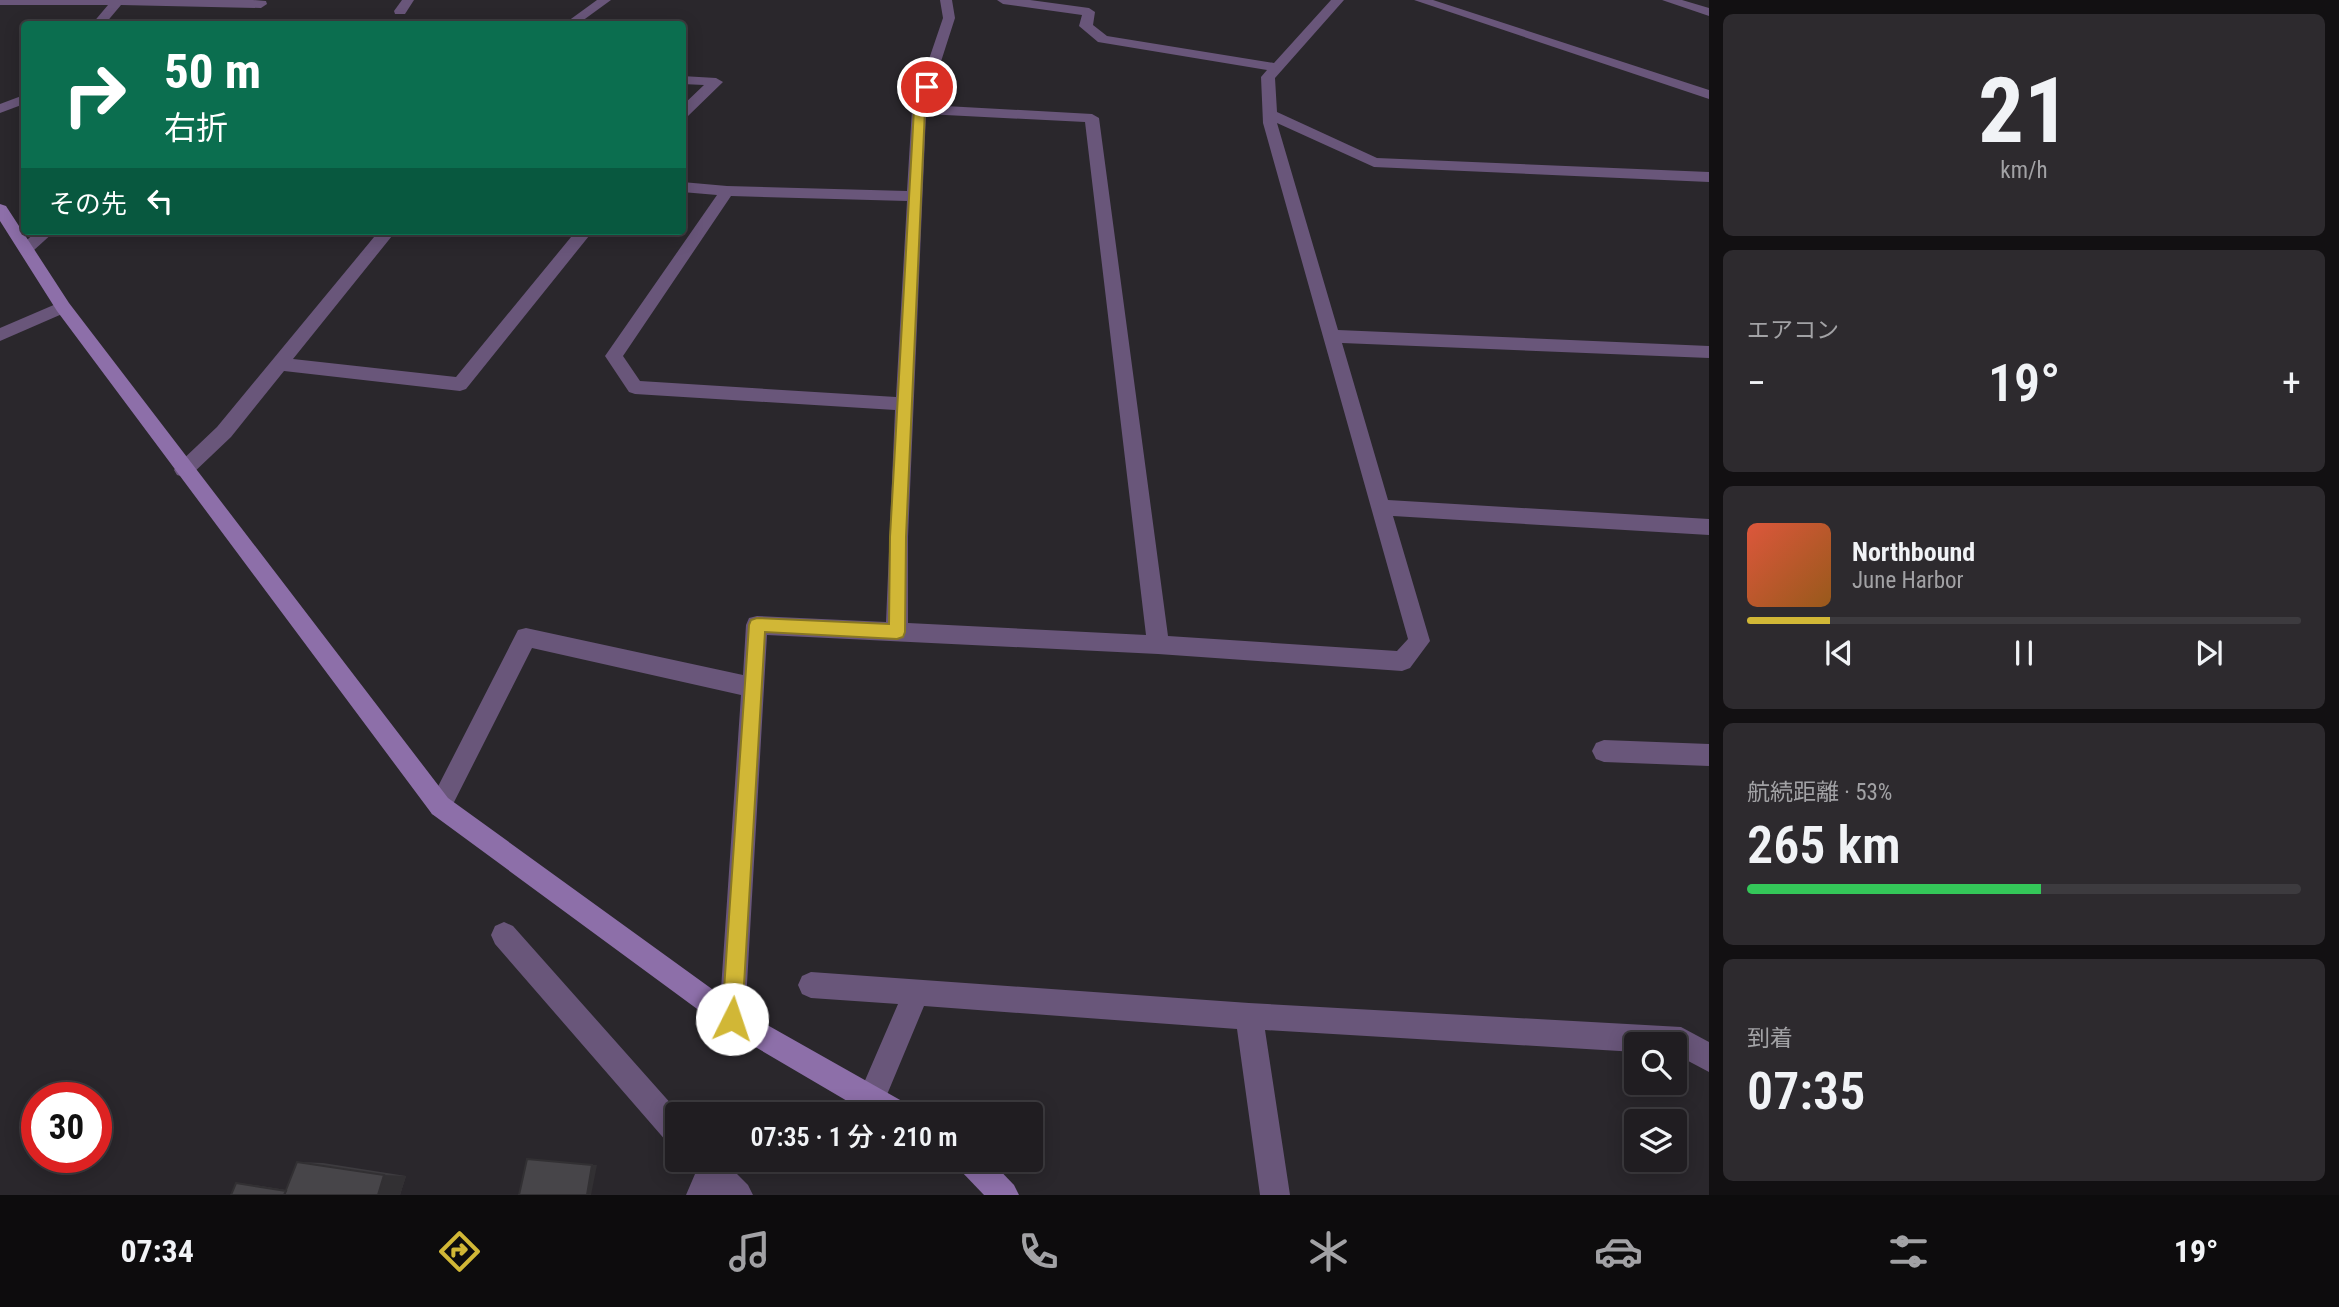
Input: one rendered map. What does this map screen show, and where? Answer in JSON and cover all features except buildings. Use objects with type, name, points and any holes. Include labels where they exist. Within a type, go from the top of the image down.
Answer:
[{"type":"street","points":[[574,21],[605,0]]},
{"type":"street","points":[[897,632],[898,537],[919,109],[949,18],[946,0]]},
{"type":"street","points":[[1003,0],[1091,6],[1086,26],[1103,39],[1275,67]]},
{"type":"street","points":[[732,1019],[757,625],[1158,645],[1402,661],[1419,641],[1269,114],[1268,77],[1338,0]]},
{"type":"street","points":[[1420,0],[1709,95]]},
{"type":"street","points":[[1668,0],[1709,12]]},
{"type":"street","points":[[0,1],[118,1],[260,6]]},
{"type":"street","points":[[101,21],[118,1]]},
{"type":"street","points":[[686,80],[716,82],[686,110]]},
{"type":"street","points":[[0,109],[21,100]]},
{"type":"street","points":[[919,109],[1092,118],[1158,645]]},
{"type":"street","points":[[1269,114],[1374,162],[1709,177]]},
{"type":"street","points":[[686,187],[727,191],[916,196]]},
{"type":"street","points":[[727,191],[614,356],[635,387],[905,404]]},
{"type":"street","points":[[0,209],[27,247],[63,307],[440,806],[732,1019],[876,1102]]},
{"type":"street","points":[[27,247],[42,235]]},
{"type":"street","points":[[184,470],[224,432],[385,235]]},
{"type":"street","points":[[279,364],[460,384],[582,235]]},
{"type":"street","points":[[0,335],[63,307]]},
{"type":"street","points":[[1332,335],[1709,352]]},
{"type":"street","points":[[1381,507],[1709,527]]},
{"type":"street","points":[[440,806],[526,637],[755,688]]},
{"type":"street","points":[[1604,751],[1709,755]]},
{"type":"street","points":[[504,935],[665,1118]]},
{"type":"street","points":[[811,985],[1249,1016],[1681,1041],[1709,1058]]},
{"type":"street","points":[[871,1099],[917,991]]},
{"type":"street","points":[[1249,1016],[1275,1195]]},
{"type":"street","points":[[982,1172],[1004,1195]]},
{"type":"street","points":[[705,1175],[738,1195]]},
{"type":"route","points":[[732,1019],[757,625],[897,632],[898,537],[919,109],[927,87]]}]
